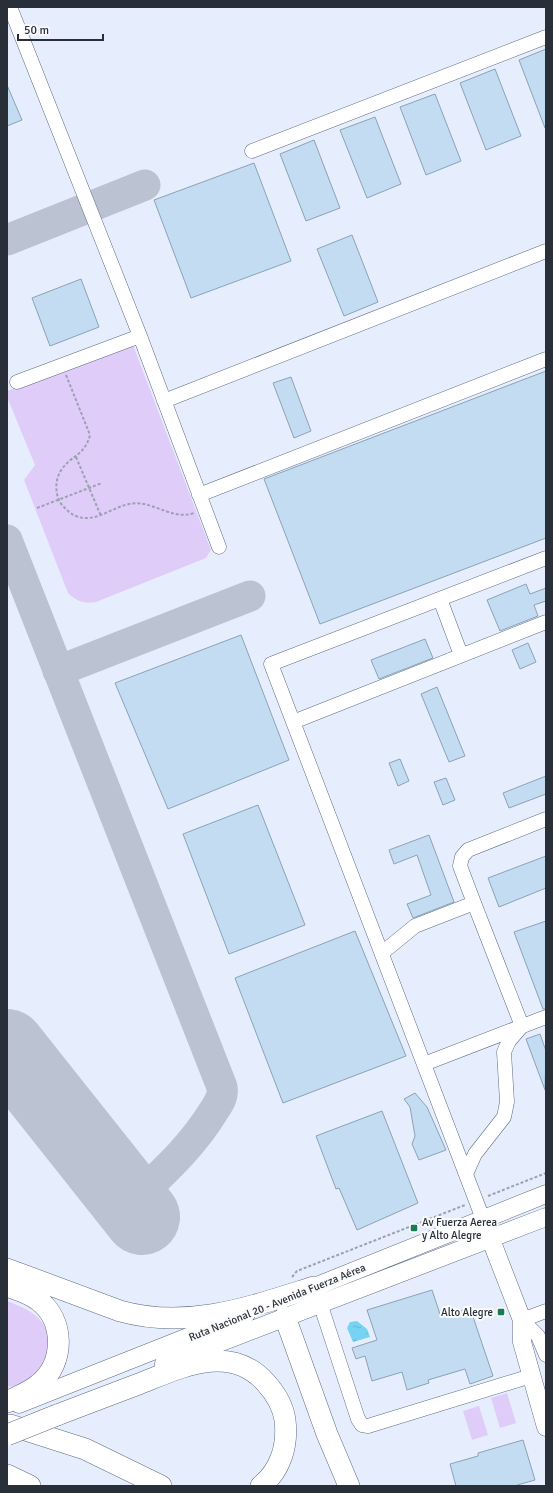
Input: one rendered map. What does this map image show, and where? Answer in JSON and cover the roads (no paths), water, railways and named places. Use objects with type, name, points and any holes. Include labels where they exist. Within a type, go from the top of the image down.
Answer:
[{"type":"highway","points":[[7,1269],[120,1311],[134,1315],[165,1318],[196,1318],[223,1314],[317,1295]]},
{"type":"highway","points":[[7,1286],[28,1294],[48,1309],[54,1319],[58,1336],[57,1354],[50,1373],[40,1383],[15,1402]]},
{"type":"highway","points":[[285,1317],[327,1434],[349,1486]]},
{"type":"highway","points":[[7,1434],[52,1413],[187,1365],[213,1361],[238,1364],[252,1370],[272,1390],[279,1402],[284,1418],[286,1431],[282,1458],[275,1471],[261,1486]]},
{"type":"highway","points":[[7,1425],[131,1486]]},
{"type":"highway","points":[[7,1425],[85,1449],[161,1486]]},
{"type":"highway","points":[[7,1475],[30,1486]]},
{"type":"main road","name":"Ruta Nacional 20 - Avenida Fuerza Aérea","points":[[52,1413],[285,1317],[317,1295],[483,1219],[546,1194]]},
{"type":"main road","name":"Ruta Nacional 20 - Avenida Fuerza Aérea","points":[[15,1402],[317,1295],[490,1238],[546,1217]]},
{"type":"main road","points":[[483,1219],[522,1320],[522,1342],[546,1427]]},
{"type":"street","points":[[10,7],[140,336],[219,547]]},
{"type":"street","points":[[252,152],[546,37]]},
{"type":"street","points":[[164,401],[546,251]]},
{"type":"street","points":[[17,382],[140,336]]},
{"type":"street","points":[[199,495],[546,359]]},
{"type":"street","points":[[483,1219],[271,664],[546,558]]},
{"type":"street","points":[[440,599],[461,655]]},
{"type":"street","points":[[293,722],[546,622]]},
{"type":"street","points":[[522,1026],[460,866],[462,857],[468,850],[546,819]]},
{"type":"street","points":[[382,953],[415,926],[474,903]]},
{"type":"street","points":[[424,1064],[546,1017]]},
{"type":"street","points":[[466,1174],[475,1154],[504,1117],[507,1102],[504,1052],[509,1041],[522,1026]]},
{"type":"street","points":[[317,1295],[358,1419],[362,1425],[368,1426],[531,1376]]},
{"type":"street","points":[[546,1311],[522,1320],[538,1336],[546,1356]]},
{"type":"water","points":[[357,1321],[367,1329],[370,1337],[353,1342],[347,1328],[350,1322]]},
{"type":"place","name":"Av Fuerza Aerea y Alto Alegre","points":[[414,1228]]},
{"type":"place","name":"Alto Alegre","points":[[501,1312]]}]
